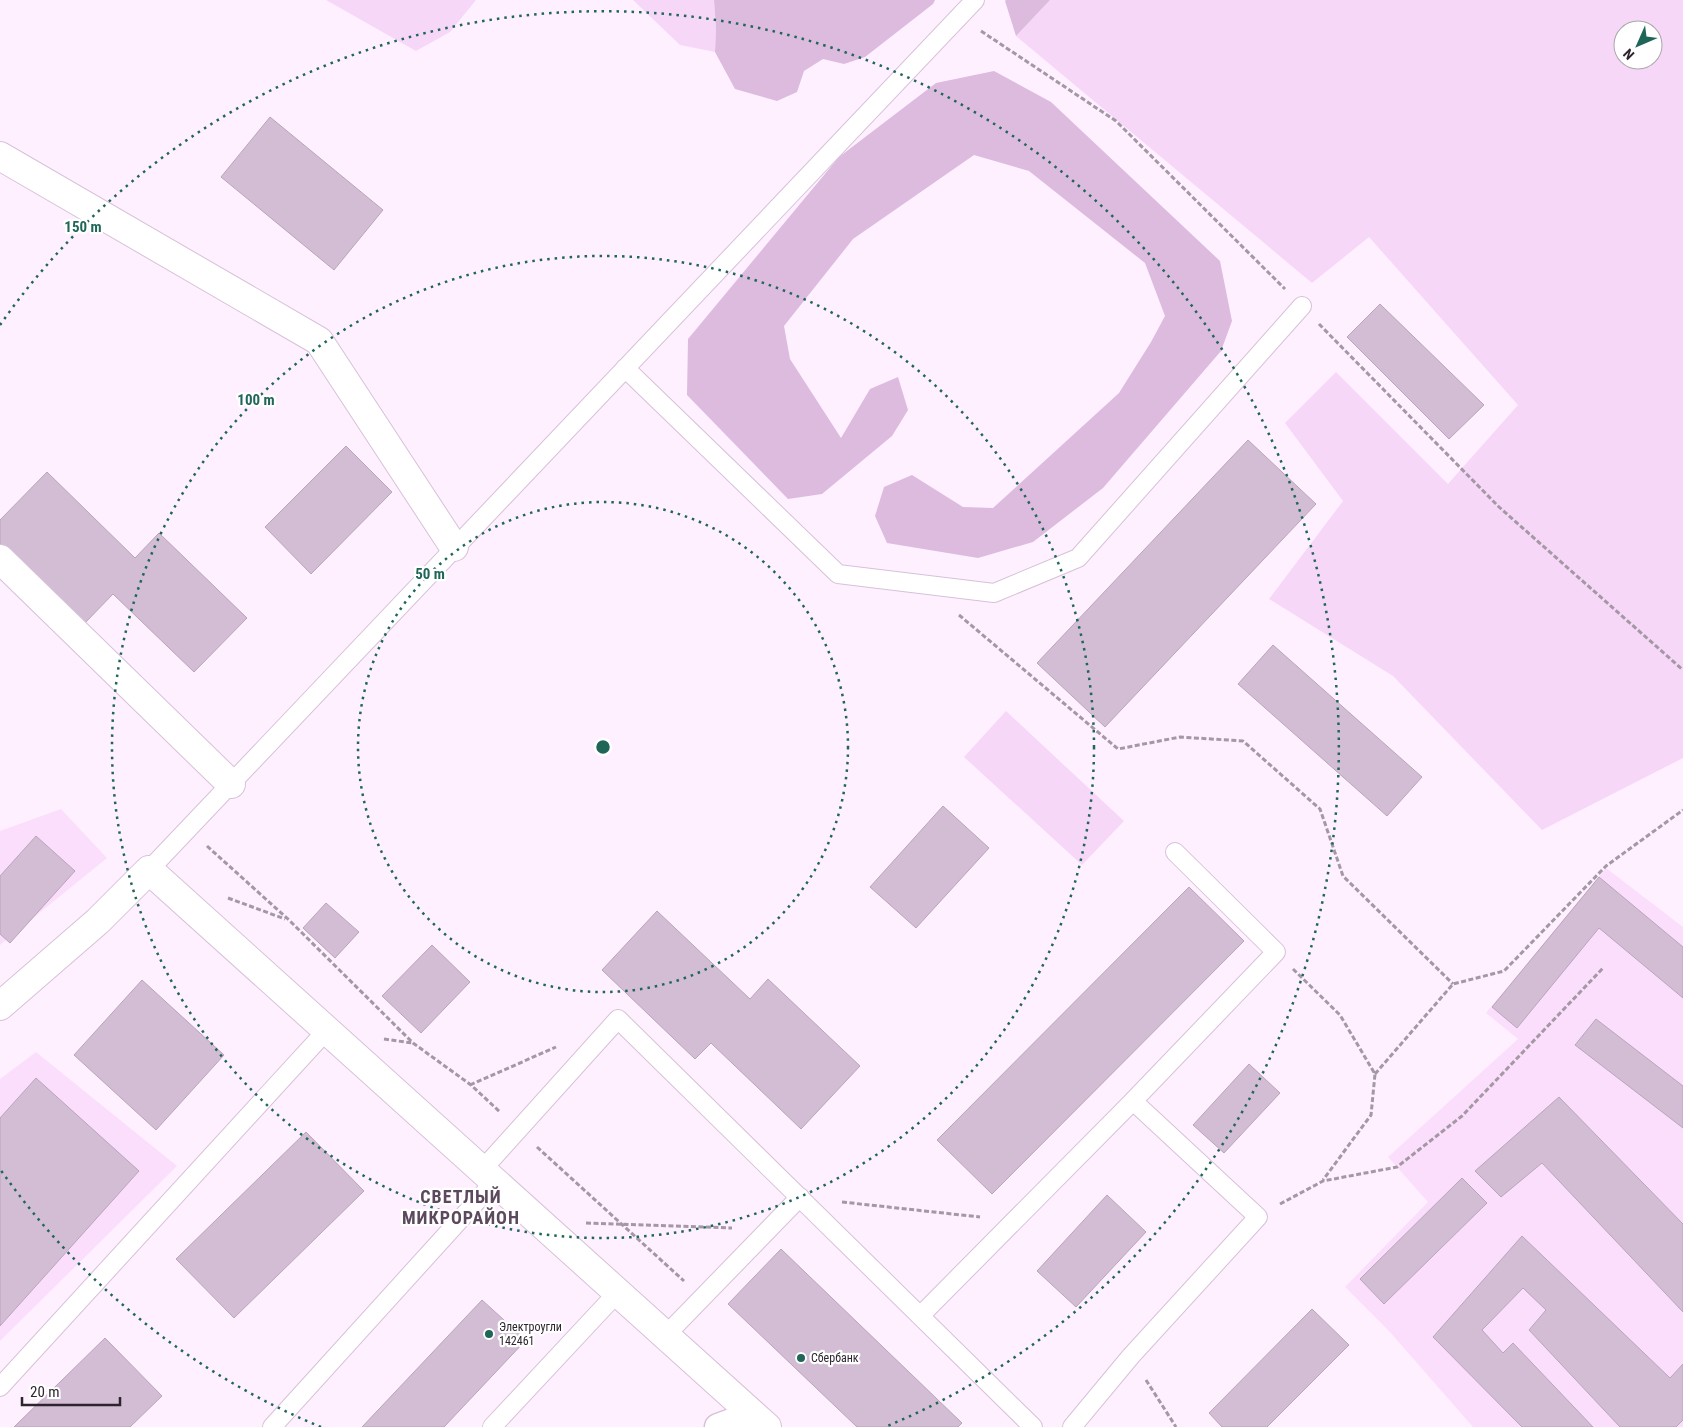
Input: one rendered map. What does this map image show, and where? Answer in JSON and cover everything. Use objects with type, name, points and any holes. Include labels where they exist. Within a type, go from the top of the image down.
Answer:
[{"type":"street","points":[[0,156],[319,341],[454,547]]},
{"type":"street","points":[[0,559],[231,784]]},
{"type":"street","points":[[0,1006],[98,921],[149,870],[760,1420]]},
{"type":"street","points":[[718,1427],[760,1420]]},
{"type":"lane","points":[[149,870],[975,0]]},
{"type":"lane","points":[[624,368],[838,574],[994,593],[1078,558],[1302,306]]},
{"type":"lane","points":[[920,1316],[1133,1101],[1276,952],[1175,852]]},
{"type":"lane","points":[[272,1427],[489,1175],[519,1130],[618,1019],[1033,1427]]},
{"type":"lane","points":[[0,1387],[327,1030]]},
{"type":"lane","points":[[1072,1427],[1131,1356],[1258,1217],[1133,1101]]},
{"type":"lane","points":[[666,1335],[800,1197]]},
{"type":"lane","points":[[492,1427],[618,1292]]},
{"type":"path","points":[[959,17],[1116,120],[1499,507],[1683,670]]},
{"type":"path","points":[[922,584],[1118,749],[1180,737],[1243,741],[1320,809],[1343,876],[1453,984]]},
{"type":"path","points":[[1323,1181],[1371,1115],[1376,1074],[1453,984],[1504,971],[1606,866],[1683,810]]},
{"type":"path","points":[[188,829],[289,920],[412,1044],[470,1085],[702,1298]]},
{"type":"path","points":[[1276,952],[1340,1015],[1376,1074]]},
{"type":"path","points":[[1258,1217],[1323,1181],[1397,1167],[1462,1116],[1604,967]]},
{"type":"path","points":[[374,1037],[412,1044]]},
{"type":"path","points":[[470,1085],[557,1046]]},
{"type":"path","points":[[800,1197],[1015,1221]]},
{"type":"path","points":[[585,1223],[769,1230]]},
{"type":"path","points":[[1131,1356],[1176,1427]]},
{"type":"shaded area","points":[[326,0],[476,0],[450,32],[416,51]]},
{"type":"shaded area","points":[[633,0],[714,0],[715,52],[680,45]]},
{"type":"shaded area","points":[[714,0],[935,0],[933,4],[865,57],[844,64],[823,59],[804,71],[797,92],[777,101],[735,89],[715,52]]},
{"type":"shaded area","points":[[1006,0],[1050,0],[1016,36]]},
{"type":"shaded area","points":[[1050,0],[1683,0],[1683,758],[1542,830],[1393,676],[1269,599],[1343,501],[1285,423],[1336,372],[1448,484],[1518,405],[1369,237],[1312,283],[1016,36]]},
{"type":"shaded area","points":[[994,71],[1051,102],[1220,261],[1232,321],[1221,351],[1103,488],[1033,542],[978,558],[887,543],[875,516],[884,487],[912,475],[963,507],[993,508],[1119,393],[1165,316],[1145,263],[1029,171],[974,155],[853,239],[784,326],[790,359],[841,438],[870,389],[898,377],[908,410],[892,436],[822,494],[788,499],[687,395],[688,339],[839,157],[936,83]]},
{"type":"shaded area","points":[[1006,711],[1124,821],[1082,865],[964,757]]},
{"type":"shaded area","points":[[61,809],[107,858],[0,945],[0,831]]},
{"type":"shaded area","points":[[1606,868],[1683,927],[1683,1427],[1473,1427],[1389,1331],[1345,1287],[1428,1202],[1388,1157],[1518,1039],[1486,1013]]},
{"type":"shaded area","points":[[36,1052],[177,1166],[0,1341],[0,1079]]},
{"type":"building","points":[[270,117],[383,210],[334,270],[221,177]]},
{"type":"building","points":[[1380,304],[1484,405],[1449,439],[1347,337]]},
{"type":"building","points":[[1248,440],[1316,504],[1105,727],[1037,663]]},
{"type":"building","points":[[346,446],[392,492],[311,574],[265,527]]},
{"type":"building","points":[[47,472],[135,558],[159,533],[247,618],[194,672],[113,594],[83,625],[0,545],[0,520]]},
{"type":"building","points":[[1273,645],[1422,777],[1387,816],[1238,684]]},
{"type":"building","points":[[943,806],[989,848],[916,928],[870,887]]},
{"type":"building","points":[[36,836],[75,871],[10,943],[0,934],[0,876]]},
{"type":"building","points":[[1599,877],[1683,947],[1683,998],[1599,928],[1517,1028],[1492,1007]]},
{"type":"building","points":[[1189,887],[1244,941],[992,1194],[937,1140]]},
{"type":"building","points":[[326,903],[359,932],[335,958],[303,928]]},
{"type":"building","points":[[657,911],[750,999],[768,979],[860,1066],[801,1129],[711,1043],[695,1059],[602,970]]},
{"type":"building","points":[[432,945],[470,982],[421,1033],[382,996]]},
{"type":"building","points":[[142,980],[224,1055],[156,1130],[74,1055]]},
{"type":"building","points":[[1596,1019],[1683,1086],[1683,1128],[1575,1045]]},
{"type":"building","points":[[1249,1064],[1280,1093],[1224,1153],[1193,1125]]},
{"type":"building","points":[[36,1078],[139,1171],[0,1326],[0,1118]]},
{"type":"building","points":[[1559,1097],[1683,1224],[1683,1312],[1542,1163],[1501,1197],[1475,1171]]},
{"type":"building","points":[[306,1132],[364,1191],[234,1318],[176,1259]]},
{"type":"building","points":[[1462,1178],[1487,1203],[1384,1304],[1360,1279]]},
{"type":"building","points":[[1107,1195],[1146,1232],[1076,1307],[1037,1271]]},
{"type":"building","points":[[1522,1236],[1670,1378],[1683,1364],[1683,1420],[1676,1427],[1620,1427],[1529,1330],[1546,1310],[1523,1288],[1482,1330],[1503,1353],[1513,1343],[1593,1427],[1522,1427],[1433,1337]]},
{"type":"building","points":[[781,1249],[962,1423],[958,1427],[857,1427],[728,1304]]},
{"type":"building","points":[[482,1300],[526,1340],[444,1427],[362,1427]]},
{"type":"building","points":[[1312,1309],[1349,1345],[1267,1427],[1222,1427],[1209,1413]]},
{"type":"building","points":[[105,1338],[162,1396],[130,1427],[14,1427]]},
{"type":"place","name":"Электроугли 142461","points":[[489,1334]]},
{"type":"place","name":"Сбербанк","points":[[801,1358]]},
{"type":"district","name":"СВЕТЛЫЙ МИКРОРАЙОН","points":[[461,1206]]}]
